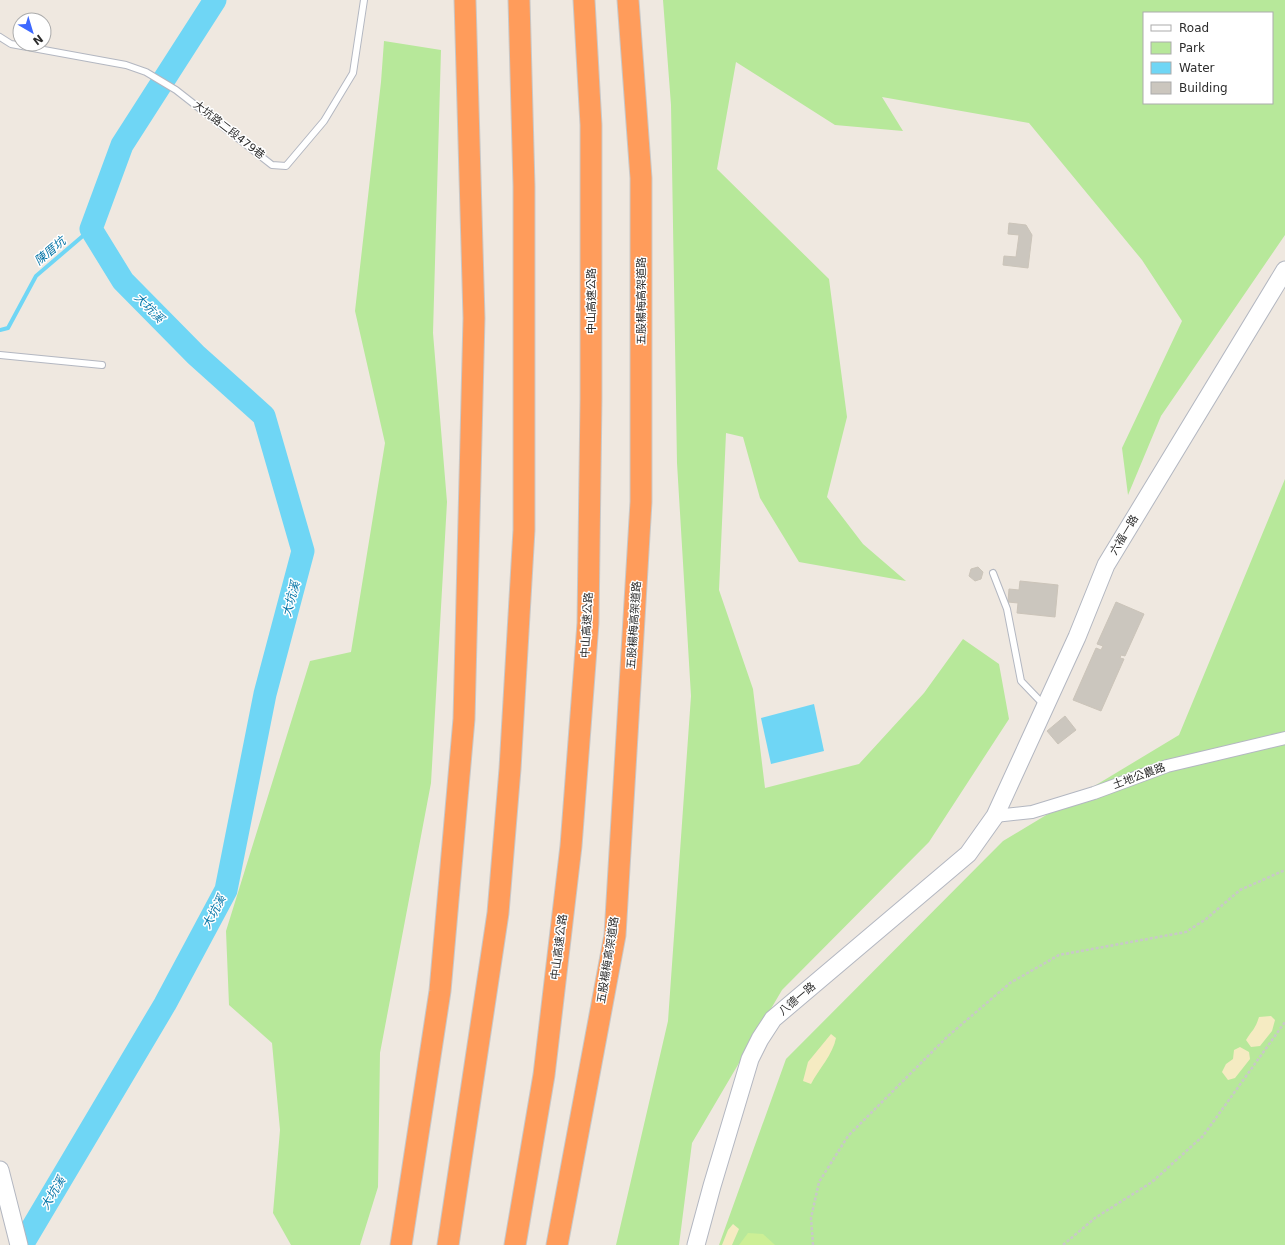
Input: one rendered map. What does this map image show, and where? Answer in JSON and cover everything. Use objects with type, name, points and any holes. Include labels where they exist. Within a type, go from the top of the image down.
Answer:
[{"type":"highway","points":[[401,1245],[440,991],[464,719],[474,318],[465,0]]},
{"type":"highway","points":[[448,1245],[498,913],[511,761],[524,530],[524,186],[519,0]]},
{"type":"highway","name":"中山高速公路","points":[[515,1245],[546,1052],[571,846],[588,623],[591,399],[590,125],[584,0]]},
{"type":"highway","name":"五股楊梅高架道路","points":[[557,1245],[615,935],[640,518],[640,178],[628,0]]},
{"type":"street","name":"六福一路","points":[[995,816],[1077,637],[1106,566],[1285,270]]},
{"type":"street","name":"土地公農路","points":[[995,816],[1032,812],[1094,793],[1162,767],[1285,738]]},
{"type":"street","name":"八德一路","points":[[696,1245],[750,1059],[760,1039],[773,1019],[968,854],[995,816]]},
{"type":"street","points":[[0,1170],[18,1242]]},
{"type":"lane","name":"大坑路二段479巷","points":[[0,37],[11,44],[126,65],[146,72],[176,90],[272,165],[286,166],[324,121],[353,73],[364,0]]},
{"type":"lane","points":[[0,355],[102,366]]},
{"type":"lane","points":[[993,573],[1007,609],[1021,681],[1045,706]]},
{"type":"path","points":[[813,1245],[811,1218],[819,1182],[848,1136],[948,1036],[1010,983],[1059,955],[1186,932],[1206,919],[1240,890],[1285,870]]},
{"type":"path","points":[[1063,1245],[1095,1218],[1152,1182],[1203,1136],[1285,1022]]},
{"type":"green space","points":[[663,0],[1285,0],[1285,235],[1161,416],[1128,495],[1122,448],[1182,321],[1142,260],[1029,123],[882,97],[903,131],[835,125],[736,62],[717,169],[829,279],[847,417],[827,497],[863,544],[906,581],[799,562],[760,498],[743,437],[726,433],[719,590],[753,689],[765,788],[859,764],[924,693],[963,639],[999,664],[1009,719],[929,842],[782,990],[692,1143],[679,1245],[616,1245],[668,1021],[691,696],[677,463],[671,105]]},
{"type":"green space","points":[[384,41],[441,50],[433,333],[447,502],[431,783],[380,1053],[378,1187],[360,1245],[291,1245],[273,1213],[280,1130],[272,1043],[229,1005],[226,931],[310,661],[351,652],[385,443],[355,311],[381,82]]},
{"type":"green space","points":[[1285,479],[1285,1245],[719,1245],[786,1059],[1003,841],[1179,735]]},
{"type":"green space","points":[[748,1233],[763,1234],[775,1245],[739,1245]]},
{"type":"sand","points":[[1271,1016],[1275,1020],[1272,1031],[1260,1046],[1251,1047],[1246,1040],[1255,1027],[1259,1017]]},
{"type":"sand","points":[[831,1034],[836,1038],[829,1056],[811,1084],[803,1081],[808,1062]]},
{"type":"sand","points":[[1240,1047],[1249,1052],[1250,1059],[1235,1078],[1228,1080],[1222,1072],[1226,1064],[1233,1059],[1234,1050]]},
{"type":"sand","points":[[733,1224],[739,1229],[732,1245],[722,1245],[728,1230]]},
{"type":"water","points":[[814,704],[824,751],[771,764],[761,718]]},
{"type":"building","points":[[1009,223],[1026,225],[1032,235],[1028,268],[1003,265],[1004,256],[1016,257],[1019,235],[1008,234]]},
{"type":"building","points":[[978,567],[983,572],[981,579],[975,581],[969,576],[971,569]]},
{"type":"building","points":[[1020,581],[1058,585],[1055,617],[1017,613],[1018,603],[1008,602],[1009,589],[1019,590]]},
{"type":"building","points":[[1116,602],[1144,614],[1125,656],[1121,655],[1120,658],[1124,659],[1101,711],[1073,700],[1096,648],[1101,650],[1103,646],[1097,644]]},
{"type":"building","points":[[1065,716],[1076,730],[1058,744],[1047,731]]},
{"type":"waterway","name":"大坑溪","points":[[22,1245],[165,1004],[226,890],[265,694],[303,551],[264,416],[196,355],[123,281],[91,229],[122,145],[215,0]]},
{"type":"waterway","name":"陳厝坑","points":[[0,330],[8,328],[36,276],[91,229]]}]
